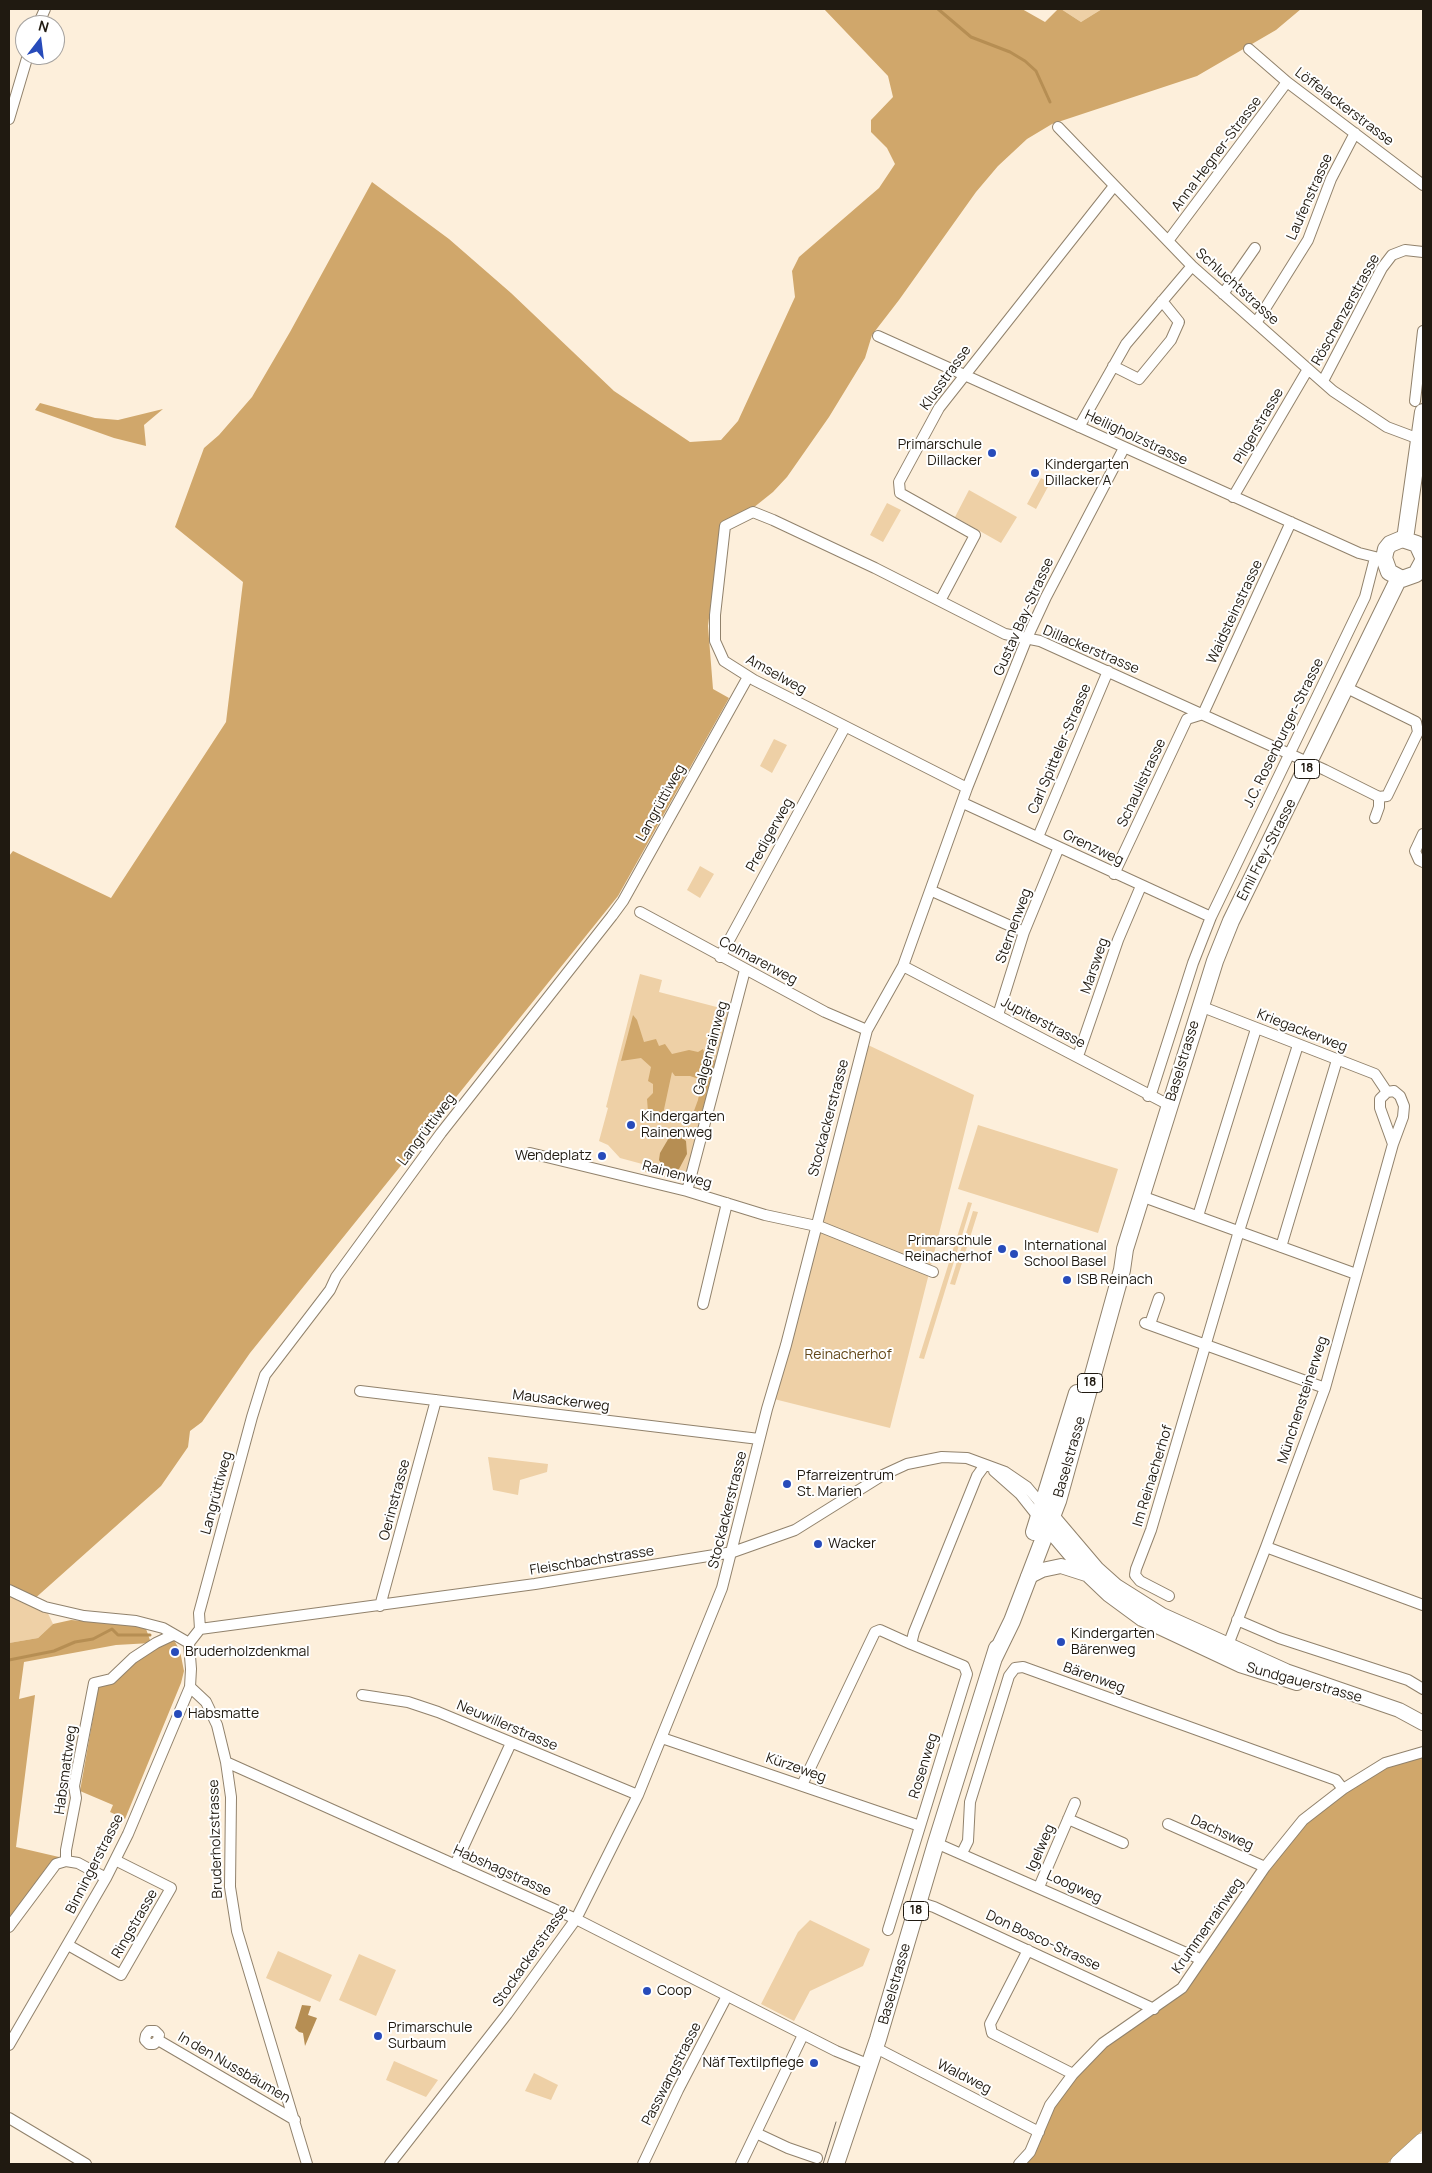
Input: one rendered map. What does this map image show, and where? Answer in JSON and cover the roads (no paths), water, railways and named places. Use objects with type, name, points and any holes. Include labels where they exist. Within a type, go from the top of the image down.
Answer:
[{"type":"highway","points":[[1398,2164],[1423,2142]]},
{"type":"main road","points":[[1405,539],[1419,439],[1419,406]]},
{"type":"main road","points":[[1405,539],[1419,546],[1422,567],[1408,578],[1400,578],[1389,572],[1379,558],[1390,544],[1405,539]]},
{"type":"main road","name":"Emil Frey-Strasse","points":[[1216,961],[1231,921],[1400,578]]},
{"type":"main road","name":"Baselstrasse","points":[[836,2164],[876,2048],[918,1902],[994,1658],[1004,1619],[1078,1430],[1122,1270],[1125,1248],[1200,1006],[1216,961]]},
{"type":"main road","name":"Baselstrasse","points":[[994,1658],[1012,1621],[1028,1577],[1045,1517],[1051,1479],[1114,1267],[1125,1248]]},
{"type":"main road","name":"Sundgauerstrasse","points":[[1045,1517],[1087,1574],[1108,1594],[1142,1619],[1225,1652],[1399,1710],[1423,1723]]},
{"type":"main road","name":"Sundgauerstrasse","points":[[1045,1517],[1116,1586],[1225,1652]]},
{"type":"main road","points":[[1028,1577],[1042,1570],[1061,1566],[1087,1574]]},
{"type":"street","name":"Löffelackerstrasse","points":[[1250,49],[1286,82],[1423,185]]},
{"type":"street","points":[[9,119],[25,65]]},
{"type":"street","name":"Anna Hegner-Strasse","points":[[1168,241],[1283,90],[1286,82]]},
{"type":"street","name":"Schluchtstrasse","points":[[1058,127],[1192,266],[1333,391],[1387,427],[1419,439]]},
{"type":"street","name":"Laufenstrasse","points":[[1256,323],[1308,240],[1331,179],[1355,133]]},
{"type":"street","name":"Klusstrasse","points":[[940,601],[974,535],[900,493],[899,482],[939,408],[1114,186]]},
{"type":"street","points":[[1223,294],[1256,248]]},
{"type":"street","name":"Röschenzerstrasse","points":[[1323,381],[1382,268],[1392,255],[1405,250],[1423,252]]},
{"type":"street","points":[[1079,427],[1126,344],[1192,266]]},
{"type":"street","points":[[1113,366],[1139,379],[1171,340],[1179,322],[1162,301]]},
{"type":"street","points":[[1419,406],[1423,331]]},
{"type":"street","name":"Heiligholzstrasse","points":[[878,336],[1359,553],[1379,558]]},
{"type":"street","name":"Pilgerstrasse","points":[[1233,497],[1308,369]]},
{"type":"street","name":"Gustav Bay-Strasse","points":[[963,803],[967,788],[1027,638],[1046,597],[1124,448]]},
{"type":"street","name":"Dillackerstrasse","points":[[753,512],[875,568],[1005,634],[1040,641],[1203,714],[1379,797]]},
{"type":"street","name":"Amselweg","points":[[753,512],[724,526],[715,615],[715,641],[724,660],[748,677],[967,788]]},
{"type":"street","name":"Waidsteinstrasse","points":[[1203,714],[1291,522]]},
{"type":"street","name":"J.C. Rosenburger-Strasse","points":[[1211,918],[1365,597],[1379,558]]},
{"type":"street","name":"Carl Spitteler-Strasse","points":[[1038,837],[1108,671]]},
{"type":"street","name":"Langrüttiweg","points":[[200,1629],[199,1613],[265,1375],[330,1290],[336,1277],[440,1133],[623,901],[748,677]]},
{"type":"street","points":[[1346,688],[1416,722],[1418,732],[1387,796],[1379,797],[1379,807],[1375,818]]},
{"type":"street","name":"Schaulistrasse","points":[[1114,874],[1187,719],[1203,714]]},
{"type":"street","name":"Predigerweg","points":[[720,957],[845,727]]},
{"type":"street","name":"Grenzweg","points":[[963,803],[1211,918]]},
{"type":"street","name":"Stockackerstrasse","points":[[390,2164],[513,2006],[576,1919],[638,1795],[662,1738],[722,1588],[867,1030],[903,966],[963,803]]},
{"type":"street","points":[[1423,834],[1416,851],[1419,860],[1423,862]]},
{"type":"street","name":"Sternenweg","points":[[998,1015],[1024,932],[1058,847]]},
{"type":"street","name":"Marsweg","points":[[1078,1056],[1118,940],[1141,886]]},
{"type":"street","points":[[932,891],[1024,932]]},
{"type":"street","name":"Colmarerweg","points":[[640,912],[720,957],[825,1012],[867,1030]]},
{"type":"street","name":"Baselstrasse","points":[[1148,1096],[1152,1091],[1193,963],[1211,918]]},
{"type":"street","name":"Jupiterstrasse","points":[[903,966],[1078,1056],[1148,1096],[1169,1105]]},
{"type":"street","name":"Galgenrainweg","points":[[687,1191],[746,970]]},
{"type":"street","name":"Kriegackerweg","points":[[1200,1006],[1375,1074],[1387,1092]]},
{"type":"street","points":[[1198,1216],[1256,1029]]},
{"type":"street","name":"Im Reinacherhof","points":[[1169,1596],[1140,1580],[1135,1575],[1136,1569],[1151,1530],[1239,1231],[1298,1045]]},
{"type":"street","points":[[1282,1247],[1337,1060]]},
{"type":"street","name":"Münchensteinerweg","points":[[1225,1652],[1325,1388],[1392,1144],[1400,1128],[1404,1106],[1400,1096],[1394,1091],[1387,1092]]},
{"type":"street","points":[[1387,1092],[1380,1099],[1380,1108],[1392,1144]]},
{"type":"street","name":"Rainenweg","points":[[530,1153],[687,1191],[765,1215],[816,1226],[933,1272]]},
{"type":"street","points":[[1141,1196],[1356,1274]]},
{"type":"street","points":[[702,1304],[727,1204]]},
{"type":"street","points":[[1159,1298],[1148,1323],[1325,1388]]},
{"type":"street","name":"Mausackerweg","points":[[360,1391],[759,1440]]},
{"type":"street","name":"Oerinstrasse","points":[[380,1606],[436,1400]]},
{"type":"street","name":"Fleischbachstrasse","points":[[200,1629],[535,1584],[732,1552],[795,1530],[883,1475],[907,1464],[942,1457],[967,1458],[1005,1472],[1027,1487],[1045,1517]]},
{"type":"street","points":[[911,1644],[914,1632],[977,1476],[985,1465]]},
{"type":"street","name":"Fleischbachstrasse","points":[[985,1465],[1010,1484],[1045,1517]]},
{"type":"street","name":"Baselstrasse","points":[[1027,1487],[1040,1487],[1051,1479]]},
{"type":"street","points":[[1266,1547],[1423,1605]]},
{"type":"street","points":[[9,1590],[45,1607],[84,1616],[136,1621],[163,1628],[189,1643]]},
{"type":"street","points":[[1237,1620],[1279,1638],[1408,1680],[1423,1689]]},
{"type":"street","points":[[190,1687],[189,1643],[200,1629]]},
{"type":"street","name":"Rosenweg","points":[[802,1784],[875,1632],[880,1630],[964,1666],[967,1674],[888,1930]]},
{"type":"street","name":"Habsmattweg","points":[[66,1861],[66,1850],[76,1798],[74,1786],[94,1683],[111,1679],[133,1658],[156,1643],[173,1635]]},
{"type":"street","name":"Bärenweg","points":[[962,1853],[968,1841],[970,1802],[1010,1676],[1015,1668],[1023,1667],[1336,1780],[1343,1789]]},
{"type":"street","name":"Bruderholzstrasse","points":[[190,1687],[206,1702],[217,1725],[226,1762],[231,1797],[230,1887],[238,1931],[307,2164]]},
{"type":"street","name":"Binningerstrasse","points":[[9,2045],[106,1878],[190,1687]]},
{"type":"street","name":"Neuwillerstrasse","points":[[362,1695],[408,1702],[638,1795]]},
{"type":"street","name":"Kürzeweg","points":[[662,1738],[802,1784],[920,1826]]},
{"type":"street","points":[[455,1865],[512,1743]]},
{"type":"street","name":"Krummenrainweg","points":[[1019,2164],[1030,2152],[1050,2105],[1073,2074],[1103,2044],[1182,1988],[1200,1959],[1265,1868],[1302,1820],[1343,1789],[1385,1763],[1423,1752]]},
{"type":"street","name":"Habshagstrasse","points":[[226,1762],[576,1919],[803,2035],[870,2065]]},
{"type":"street","name":"Igelweg","points":[[1039,1887],[1075,1803]]},
{"type":"street","name":"Igelweg","points":[[1068,1820],[1122,1843]]},
{"type":"street","name":"Dachsweg","points":[[1168,1824],[1265,1868]]},
{"type":"street","name":"Loogweg","points":[[936,1843],[1200,1959]]},
{"type":"street","name":"Ringstrasse","points":[[68,1945],[121,1975],[171,1888],[115,1860]]},
{"type":"street","points":[[9,1927],[56,1864],[66,1861],[78,1864],[106,1878]]},
{"type":"street","name":"Don Bosco-Strasse","points":[[918,1902],[934,1907],[1154,2009]]},
{"type":"street","points":[[1028,1950],[990,2024],[992,2033],[1073,2074]]},
{"type":"street","name":"Passwangstrasse","points":[[644,2164],[678,2090],[727,1996]]},
{"type":"street","points":[[741,2164],[803,2035]]},
{"type":"street","name":"In den Nussbäumen","points":[[158,2040],[295,2120]]},
{"type":"street","name":"Waldweg","points":[[876,2048],[1039,2132]]},
{"type":"street","points":[[9,2118],[86,2164]]},
{"type":"street","points":[[756,2133],[788,2148],[817,2158]]},
{"type":"waterway","points":[[938,9],[971,37],[1010,52],[1025,61],[1036,71],[1050,102]]},
{"type":"waterway","points":[[9,1660],[54,1651],[75,1642],[93,1639],[112,1629],[118,1635],[150,1635]]},
{"type":"tram line","points":[[823,2164],[836,2122]]},
{"type":"place","name":"Primarschule Dillacker","points":[[992,453]]},
{"type":"place","name":"Kindergarten Dillacker A","points":[[1035,473]]},
{"type":"place","name":"Kindergarten Rainenweg","points":[[631,1125]]},
{"type":"place","name":"Wendeplatz","points":[[602,1156]]},
{"type":"place","name":"Primarschule Reinacherhof","points":[[1002,1249]]},
{"type":"place","name":"International School Basel","points":[[1014,1254]]},
{"type":"place","name":"ISB Reinach","points":[[1067,1280]]},
{"type":"place","name":"Pfarreizentrum St. Marien","points":[[787,1484]]},
{"type":"place","name":"Wacker","points":[[818,1544]]},
{"type":"place","name":"Kindergarten Bärenweg","points":[[1061,1642]]},
{"type":"place","name":"Bruderholzdenkmal","points":[[175,1652]]},
{"type":"place","name":"Habsmatte","points":[[178,1714]]},
{"type":"place","name":"Coop","points":[[647,1991]]},
{"type":"place","name":"Primarschule Surbaum","points":[[378,2036]]},
{"type":"place","name":"Näf Textilpflege","points":[[814,2063]]},
{"type":"park label","name":"Reinacherhof","points":[[848,1355]]}]
